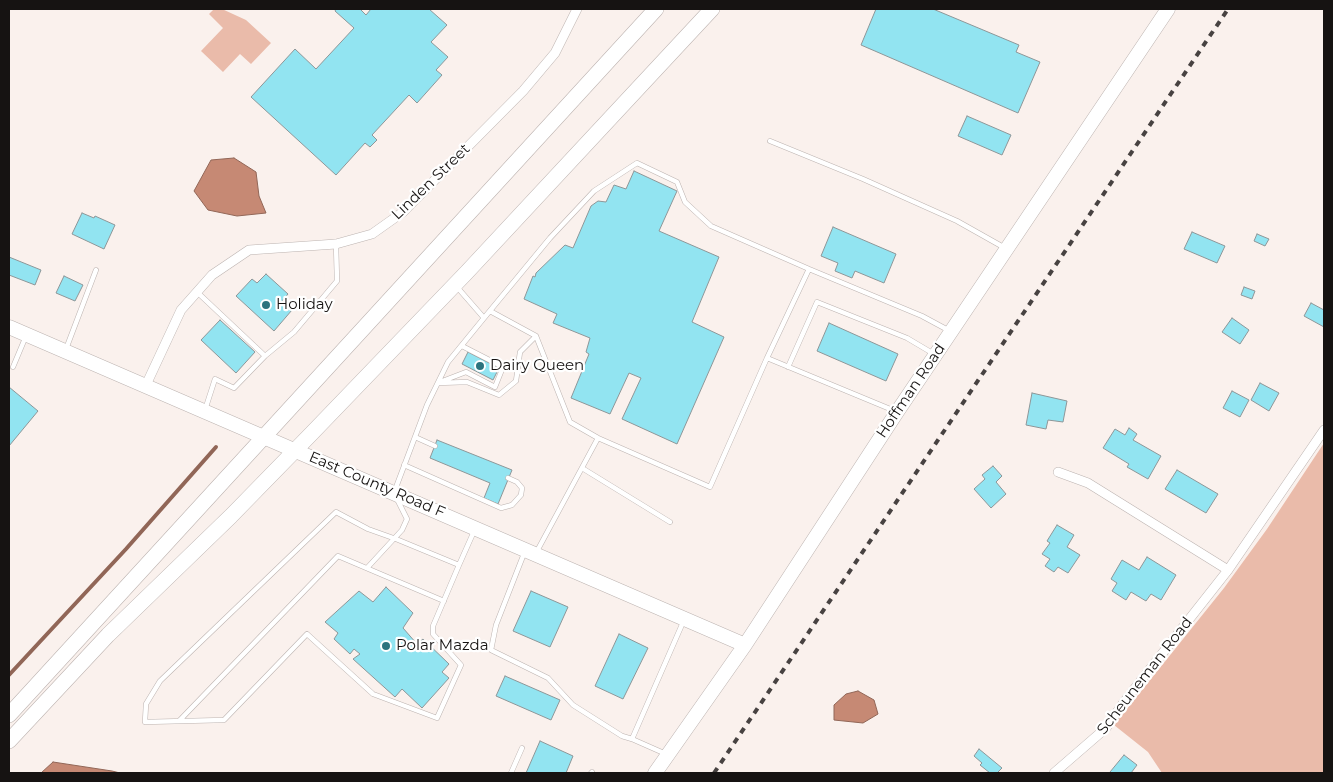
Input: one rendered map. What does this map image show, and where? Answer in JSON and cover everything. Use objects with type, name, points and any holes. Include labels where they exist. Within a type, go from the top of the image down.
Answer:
[{"type":"main road","points":[[9,715],[266,437],[506,171],[656,9]]},
{"type":"main road","points":[[9,741],[108,635],[296,450],[454,285],[712,9]]},
{"type":"street","name":"Linden Street","points":[[146,386],[181,310],[212,275],[249,250],[336,244],[372,234],[403,212],[523,91],[555,53],[577,9]]},
{"type":"street","name":"Hoffman Road","points":[[655,773],[745,645],[897,412],[1168,9]]},
{"type":"street","name":"East County Road F","points":[[9,326],[745,645]]},
{"type":"street","name":"Scheuneman Road","points":[[1054,773],[1106,728],[1124,702],[1228,570],[1324,430]]},
{"type":"street","points":[[1058,472],[1088,483],[1228,570]]},
{"type":"lane","points":[[770,142],[863,179],[949,217],[1007,248]]},
{"type":"lane","points":[[367,568],[396,538],[407,518],[394,493],[415,437],[448,362],[550,238],[594,191],[637,164],[677,182],[685,202],[711,226],[922,316],[951,331]]},
{"type":"lane","points":[[205,411],[215,379],[234,388],[265,356],[294,332],[337,281],[336,244]]},
{"type":"lane","points":[[490,311],[536,336],[570,422],[598,438],[710,487],[809,269]]},
{"type":"lane","points":[[65,351],[96,270]]},
{"type":"lane","points":[[454,285],[484,318]]},
{"type":"lane","points":[[197,292],[265,356]]},
{"type":"lane","points":[[788,367],[818,302],[907,338],[935,355]]},
{"type":"lane","points":[[13,367],[26,334]]},
{"type":"lane","points":[[438,383],[468,382],[499,395],[516,381],[520,352],[536,336]]},
{"type":"lane","points":[[438,383],[466,372],[495,387],[503,367],[462,346]]},
{"type":"lane","points":[[767,358],[897,412]]},
{"type":"lane","points":[[415,437],[435,446]]},
{"type":"lane","points":[[598,438],[582,468],[530,552],[496,625],[491,650],[548,678],[573,705],[622,736],[668,755]]},
{"type":"lane","points":[[404,465],[500,508],[512,505],[521,495],[522,488],[517,482],[508,478]]},
{"type":"lane","points":[[582,468],[670,522]]},
{"type":"lane","points":[[459,565],[396,538],[368,530],[336,512],[160,682],[146,704],[145,722],[224,720],[307,634],[373,694],[437,718],[461,666],[433,634],[433,626],[475,528]]},
{"type":"lane","points":[[179,721],[338,556],[444,600]]},
{"type":"lane","points":[[632,739],[684,619]]},
{"type":"lane","points":[[512,773],[522,748]]},
{"type":"shaded area","points":[[214,9],[222,9],[246,20],[271,43],[251,64],[240,54],[223,72],[201,51],[223,28],[209,14]]},
{"type":"shaded area","points":[[234,158],[256,172],[259,196],[266,213],[237,216],[208,210],[194,191],[211,160]]},
{"type":"shaded area","points":[[1324,443],[1324,773],[1162,773],[1148,752],[1114,725],[1224,588],[1267,529]]},
{"type":"shaded area","points":[[858,691],[874,700],[878,714],[863,723],[834,720],[834,705],[846,694]]},
{"type":"shaded area","points":[[53,762],[112,771],[120,773],[41,773]]},
{"type":"building","points":[[336,9],[360,9],[366,15],[371,9],[429,9],[447,25],[431,42],[448,57],[436,70],[442,75],[417,103],[409,95],[372,135],[377,140],[370,147],[365,143],[336,175],[251,97],[295,49],[316,69],[354,28],[335,11]]},
{"type":"building","points":[[876,9],[933,9],[1019,45],[1016,52],[1040,62],[1018,113],[861,45]]},
{"type":"building","points":[[967,116],[1011,135],[1002,155],[958,136]]},
{"type":"building","points":[[634,171],[677,191],[659,231],[719,257],[692,322],[724,337],[677,444],[622,419],[641,378],[629,373],[610,414],[571,398],[589,354],[586,352],[590,338],[553,323],[557,314],[524,299],[533,276],[535,277],[536,273],[565,245],[573,248],[591,206],[598,201],[606,202],[614,185],[626,189]]},
{"type":"building","points":[[82,213],[94,218],[95,216],[115,225],[104,249],[72,234]]},
{"type":"building","points":[[833,227],[896,254],[884,283],[855,271],[852,278],[835,271],[838,263],[821,256]]},
{"type":"building","points":[[1192,232],[1225,246],[1217,263],[1184,249]]},
{"type":"building","points":[[1257,234],[1269,239],[1265,246],[1254,241]]},
{"type":"building","points":[[9,257],[41,270],[35,285],[9,275]]},
{"type":"building","name":"Holiday","points":[[266,274],[288,294],[282,301],[292,310],[274,331],[236,296],[252,279],[257,283]]},
{"type":"building","points":[[64,276],[83,285],[75,301],[56,293]]},
{"type":"building","points":[[1244,287],[1255,291],[1252,299],[1241,295]]},
{"type":"building","points":[[1311,303],[1324,310],[1324,327],[1304,316]]},
{"type":"building","points":[[1232,318],[1249,330],[1240,344],[1222,332]]},
{"type":"building","points":[[220,320],[255,352],[236,373],[201,340]]},
{"type":"building","points":[[829,323],[898,354],[886,381],[817,351]]},
{"type":"building","name":"Dairy Queen","points":[[468,352],[499,368],[493,380],[462,364]]},
{"type":"building","points":[[1260,383],[1279,393],[1269,411],[1251,400]]},
{"type":"building","points":[[9,387],[38,411],[9,446]]},
{"type":"building","points":[[1232,391],[1249,400],[1240,417],[1223,408]]},
{"type":"building","points":[[1032,393],[1067,401],[1063,422],[1048,420],[1046,429],[1026,425]]},
{"type":"building","points":[[1129,428],[1137,434],[1133,440],[1161,456],[1148,479],[1127,467],[1129,464],[1103,448],[1115,429],[1125,435]]},
{"type":"building","points":[[437,440],[512,470],[498,504],[484,498],[490,483],[430,458]]},
{"type":"building","points":[[993,466],[1002,476],[996,482],[1006,494],[991,508],[974,489],[985,479],[982,475]]},
{"type":"building","points":[[1177,470],[1218,494],[1206,513],[1165,489]]},
{"type":"building","points":[[1057,525],[1074,535],[1067,547],[1080,555],[1068,573],[1058,567],[1054,572],[1045,566],[1050,559],[1042,554],[1050,543],[1047,541]]},
{"type":"building","points":[[1147,557],[1176,575],[1161,600],[1151,594],[1146,601],[1131,592],[1126,600],[1112,591],[1117,583],[1111,579],[1122,560],[1139,570]]},
{"type":"building","name":"Polar Mazda","points":[[386,587],[413,613],[403,628],[417,644],[423,639],[449,664],[442,672],[449,678],[422,708],[402,689],[395,697],[353,659],[360,654],[354,649],[350,654],[334,639],[338,633],[325,622],[359,591],[373,602]]},
{"type":"building","points":[[531,591],[568,607],[550,647],[513,631]]},
{"type":"building","points":[[619,634],[648,648],[623,699],[595,686]]},
{"type":"building","points":[[505,676],[560,700],[551,720],[496,696]]},
{"type":"building","points":[[540,741],[573,756],[566,773],[526,773]]},
{"type":"building","points":[[979,749],[1002,768],[997,773],[990,773],[980,765],[982,763],[974,756]]},
{"type":"building","points":[[1124,755],[1137,765],[1131,773],[1110,772]]},
{"type":"waterway","points":[[9,675],[126,549],[216,447]]},
{"type":"railway","points":[[714,773],[1228,9]]},
{"type":"place","name":"Holiday","points":[[266,305]]},
{"type":"place","name":"Dairy Queen","points":[[480,366]]},
{"type":"place","name":"Polar Mazda","points":[[386,646]]}]
